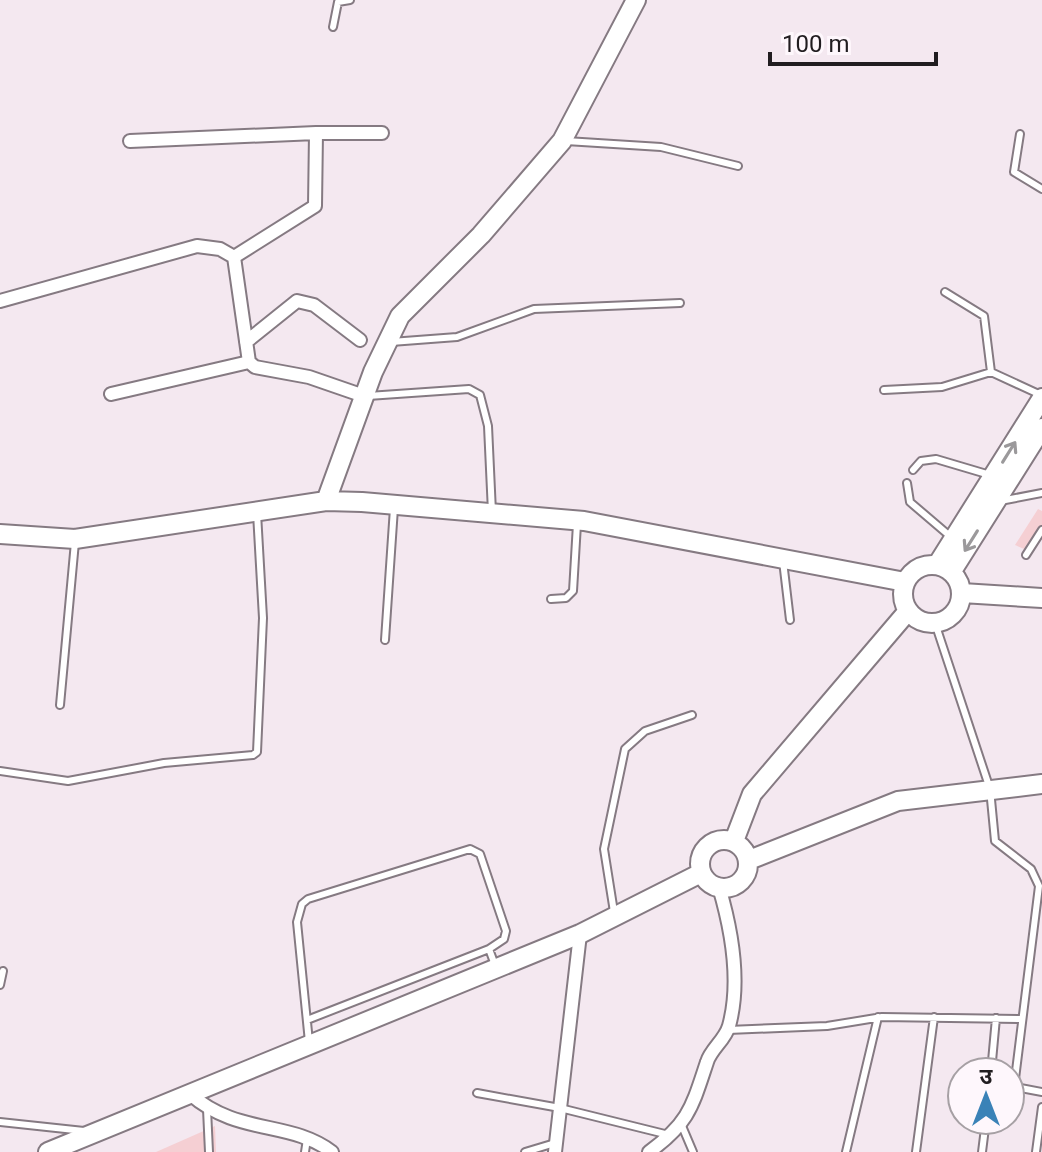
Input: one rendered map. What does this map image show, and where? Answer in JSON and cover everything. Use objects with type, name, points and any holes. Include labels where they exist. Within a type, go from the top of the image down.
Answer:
[{"type":"street","points":[[326,501],[364,396],[400,316],[481,235],[562,141],[636,0]]},
{"type":"street","points":[[234,257],[315,206],[316,133]]},
{"type":"street","points":[[130,141],[382,133]]},
{"type":"street","points":[[0,301],[197,246],[220,249],[234,257]]},
{"type":"street","points":[[234,257],[249,362],[255,367],[309,377],[364,396]]},
{"type":"street","points":[[246,342],[297,301],[314,305],[360,340]]},
{"type":"street","points":[[111,394],[249,362]]},
{"type":"street","points":[[944,568],[989,498],[993,477],[1042,397]]},
{"type":"street","points":[[944,568],[953,540],[1042,428]]},
{"type":"street","points":[[0,534],[75,539],[326,501],[394,504],[578,520],[905,582]]},
{"type":"street","points":[[944,568],[915,569],[905,582],[902,593],[908,611],[925,622],[935,623],[953,614],[962,593]]},
{"type":"street","points":[[944,568],[962,593]]},
{"type":"street","points":[[962,593],[1042,598]]},
{"type":"street","points":[[734,841],[752,794],[908,611]]},
{"type":"street","points":[[749,860],[898,801],[1042,784]]},
{"type":"street","points":[[649,1152],[682,1126],[696,1100],[708,1057],[728,1030],[734,1002],[732,942],[719,887],[701,873],[700,857],[709,844],[717,840],[734,841],[741,845],[749,860],[741,882],[719,887]]},
{"type":"street","points":[[48,1152],[580,934],[701,873]]},
{"type":"street","points":[[555,1148],[580,934]]},
{"type":"street","points":[[190,1094],[207,1109],[235,1122],[332,1152]]},
{"type":"lane","points":[[333,27],[338,2],[350,0]]},
{"type":"lane","points":[[1020,134],[1014,172],[1042,189]]},
{"type":"lane","points":[[562,141],[661,147],[738,166]]},
{"type":"lane","points":[[945,292],[984,316],[991,372]]},
{"type":"lane","points":[[387,343],[457,337],[534,309],[680,303]]},
{"type":"lane","points":[[884,390],[942,387],[991,372],[1042,397]]},
{"type":"lane","points":[[364,396],[475,390],[480,395],[488,426],[492,512]]},
{"type":"lane","points":[[913,470],[921,461],[936,459],[993,477]]},
{"type":"lane","points":[[907,483],[910,502],[953,540]]},
{"type":"lane","points":[[989,498],[1042,493]]},
{"type":"lane","points":[[385,640],[394,504]]},
{"type":"lane","points":[[0,771],[82,780],[164,763],[257,752],[263,618],[257,513]]},
{"type":"lane","points":[[551,599],[566,598],[573,591],[578,520]]},
{"type":"lane","points":[[1026,555],[1042,530]]},
{"type":"lane","points":[[60,705],[75,539]]},
{"type":"lane","points":[[783,558],[790,620]]},
{"type":"lane","points":[[935,623],[990,789],[995,841],[1031,869],[1039,886],[1017,1056]]},
{"type":"lane","points":[[615,916],[604,849],[620,761],[625,749],[645,731],[692,715]]},
{"type":"lane","points":[[307,1020],[489,949],[504,939],[506,931],[480,854],[470,849],[308,899],[302,904],[297,922],[307,1020],[310,1045]]},
{"type":"lane","points":[[489,949],[496,969]]},
{"type":"lane","points":[[0,985],[3,971]]},
{"type":"lane","points":[[728,1030],[827,1026],[878,1017],[1022,1019]]},
{"type":"lane","points":[[846,1152],[878,1017]]},
{"type":"lane","points":[[916,1152],[934,1017]]},
{"type":"lane","points":[[992,1056],[996,1018]]},
{"type":"lane","points":[[477,1093],[560,1108],[672,1136]]},
{"type":"lane","points":[[1036,1152],[1042,1107]]},
{"type":"lane","points":[[207,1109],[209,1152]]},
{"type":"lane","points":[[0,1122],[97,1132]]},
{"type":"lane","points":[[682,1126],[693,1152]]},
{"type":"lane","points":[[645,1129],[649,1152]]},
{"type":"lane","points":[[525,1152],[555,1148]]},
{"type":"shaded area","points":[[1038,509],[1042,511],[1042,533],[1031,552],[1015,545]]},
{"type":"shaded area","points":[[215,1126],[216,1152],[156,1152]]}]
